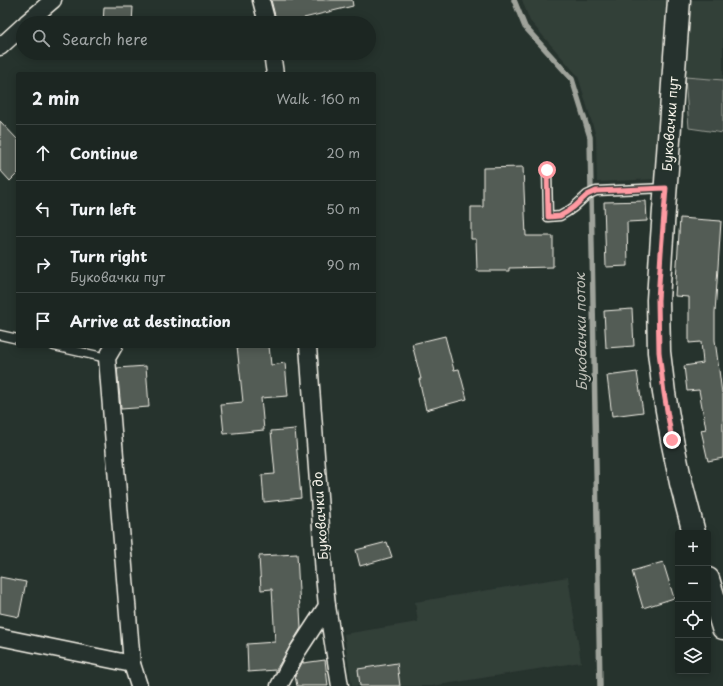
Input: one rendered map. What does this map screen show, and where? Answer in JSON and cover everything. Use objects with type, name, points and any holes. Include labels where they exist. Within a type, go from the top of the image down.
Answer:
[{"type":"street","points":[[34,16],[53,0]]},
{"type":"street","points":[[261,0],[265,16]]},
{"type":"street","name":"Буковачки пут","points":[[679,0],[658,300],[659,352],[672,440],[693,530]]},
{"type":"street","points":[[0,47],[16,32]]},
{"type":"street","points":[[273,60],[275,72]]},
{"type":"street","name":"Буковачки до","points":[[308,348],[327,606],[340,686]]},
{"type":"street","points":[[110,352],[132,664],[139,686]]},
{"type":"street","points":[[711,589],[723,628]]},
{"type":"street","points":[[279,686],[297,652],[327,606]]},
{"type":"street","points":[[0,637],[132,664]]},
{"type":"lane","points":[[547,170],[548,217],[560,216],[574,207],[587,195],[596,191],[666,188]]},
{"type":"lane","points":[[0,335],[16,339]]},
{"type":"lane","points":[[73,348],[110,352]]},
{"type":"shaded area","points":[[522,0],[667,0],[654,179],[597,182],[596,136],[578,76],[530,21]]},
{"type":"shaded area","points":[[691,0],[723,0],[723,80],[685,77]]},
{"type":"shaded area","points":[[685,77],[723,80],[723,133],[689,128]]},
{"type":"shaded area","points":[[568,577],[581,662],[432,686],[352,686],[344,634],[418,622],[415,602]]},
{"type":"building","points":[[271,0],[352,0],[353,6],[312,16],[275,16]]},
{"type":"building","points":[[104,7],[133,7],[132,16],[103,16]]},
{"type":"building","points":[[0,121],[16,138],[16,175],[10,181],[0,170]]},
{"type":"building","points":[[523,167],[526,236],[553,236],[553,267],[509,268],[509,271],[477,271],[476,239],[471,239],[471,207],[483,207],[483,168]]},
{"type":"building","points":[[646,201],[647,221],[627,222],[628,266],[606,267],[604,202]]},
{"type":"building","points":[[680,218],[721,221],[715,313],[715,340],[722,393],[723,392],[723,458],[708,461],[701,430],[706,429],[699,390],[687,391],[684,366],[703,363],[701,342],[689,343],[689,297],[675,296]]},
{"type":"building","points":[[632,309],[634,346],[606,348],[604,311]]},
{"type":"building","points":[[445,336],[454,370],[459,369],[467,399],[426,410],[419,379],[421,379],[412,344]]},
{"type":"building","points":[[237,348],[269,348],[271,365],[285,363],[288,396],[261,398],[264,430],[224,434],[221,404],[243,402]]},
{"type":"building","points":[[146,366],[149,407],[121,409],[117,368]]},
{"type":"building","points":[[637,372],[643,412],[612,416],[607,376]]},
{"type":"building","points":[[295,429],[301,498],[264,502],[262,475],[275,474],[271,431]]},
{"type":"building","points":[[387,542],[392,557],[360,566],[356,550]]},
{"type":"building","points":[[297,554],[301,628],[276,670],[248,672],[247,644],[275,642],[272,589],[261,590],[259,556]]},
{"type":"building","points":[[663,562],[674,598],[643,608],[632,571]]},
{"type":"building","points":[[0,577],[26,582],[19,617],[0,613]]},
{"type":"building","points":[[325,660],[328,686],[297,686],[295,676],[303,661],[303,663]]},
{"type":"building","points":[[397,663],[400,686],[360,686],[358,669]]},
{"type":"waterway","name":"Буковачки поток","points":[[514,0],[525,27],[572,79],[590,137],[600,686]]},
{"type":"route","points":[[547,170],[548,217],[560,216],[574,207],[584,197],[596,191],[666,188],[658,300],[659,352],[672,440]]}]
